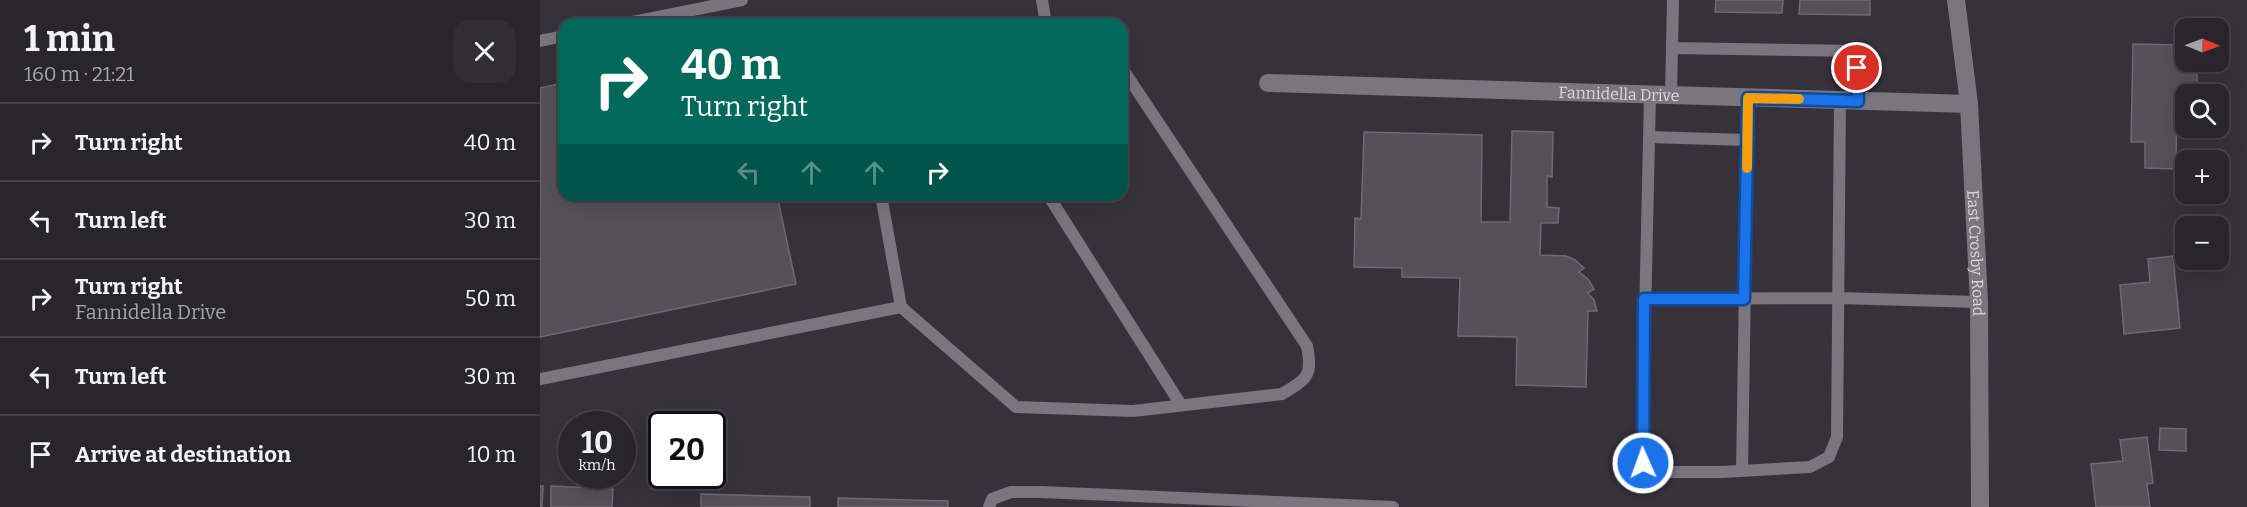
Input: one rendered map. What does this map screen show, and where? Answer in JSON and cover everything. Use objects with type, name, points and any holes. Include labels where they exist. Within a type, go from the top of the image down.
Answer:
[{"type":"street","name":"East Crosby Road","points":[[1956,0],[1969,104],[1979,302],[1980,507]]},
{"type":"street","name":"Fannidella Drive","points":[[1268,83],[1969,104]]},
{"type":"lane","points":[[652,18],[742,0]]},
{"type":"lane","points":[[1042,0],[1045,18]]},
{"type":"lane","points":[[1671,95],[1673,0]]},
{"type":"lane","points":[[540,41],[558,37]]},
{"type":"lane","points":[[1650,94],[1644,299],[1643,463],[1652,472],[1742,471],[1810,467],[1829,457],[1837,437],[1837,298],[1849,101],[1856,51],[1672,48]]},
{"type":"lane","points":[[882,201],[901,307],[1016,407],[1133,411],[1282,394],[1302,382],[1311,365],[1307,346],[1128,77]]},
{"type":"lane","points":[[1742,471],[1748,98]]},
{"type":"lane","points":[[1649,137],[1747,140]]},
{"type":"lane","points":[[1052,201],[1181,405]]},
{"type":"lane","points":[[1644,299],[1837,298],[1979,302]]},
{"type":"lane","points":[[540,379],[901,307]]},
{"type":"lane","points":[[988,507],[992,499],[1011,492],[1393,507]]},
{"type":"building","points":[[1716,0],[1783,0],[1782,13],[1715,12]]},
{"type":"building","points":[[1800,0],[1870,0],[1870,15],[1799,14]]},
{"type":"building","points":[[2133,44],[2175,45],[2175,72],[2197,72],[2197,84],[2175,84],[2175,169],[2145,168],[2145,142],[2131,142]]},
{"type":"building","points":[[558,84],[558,201],[778,201],[796,284],[540,337],[540,88]]},
{"type":"building","points":[[1512,131],[1553,132],[1552,177],[1547,176],[1547,207],[1559,208],[1558,223],[1541,223],[1540,255],[1566,256],[1575,260],[1584,268],[1579,272],[1588,279],[1594,289],[1588,293],[1594,300],[1597,311],[1588,311],[1586,387],[1516,385],[1517,337],[1458,336],[1460,278],[1402,277],[1402,268],[1354,267],[1355,218],[1361,219],[1364,132],[1482,135],[1481,222],[1510,222]]},
{"type":"building","points":[[2173,256],[2180,328],[2124,334],[2120,285],[2150,282],[2148,259]]},
{"type":"building","points":[[2160,428],[2186,429],[2186,451],[2159,450]]},
{"type":"building","points":[[2147,437],[2153,483],[2147,484],[2150,507],[2096,507],[2091,464],[2123,461],[2120,440]]},
{"type":"building","points":[[540,486],[543,486],[542,507],[540,507]]},
{"type":"building","points":[[551,486],[558,486],[558,489],[613,489],[612,507],[551,507]]},
{"type":"building","points":[[701,494],[810,497],[810,507],[701,507]]},
{"type":"building","points":[[838,498],[948,501],[948,507],[838,507]]},
{"type":"slow traffic","points":[[1747,168],[1748,98],[1799,99]]},
{"type":"route","points":[[1643,463],[1644,299],[1744,299],[1748,98],[1858,101],[1857,68]]}]
